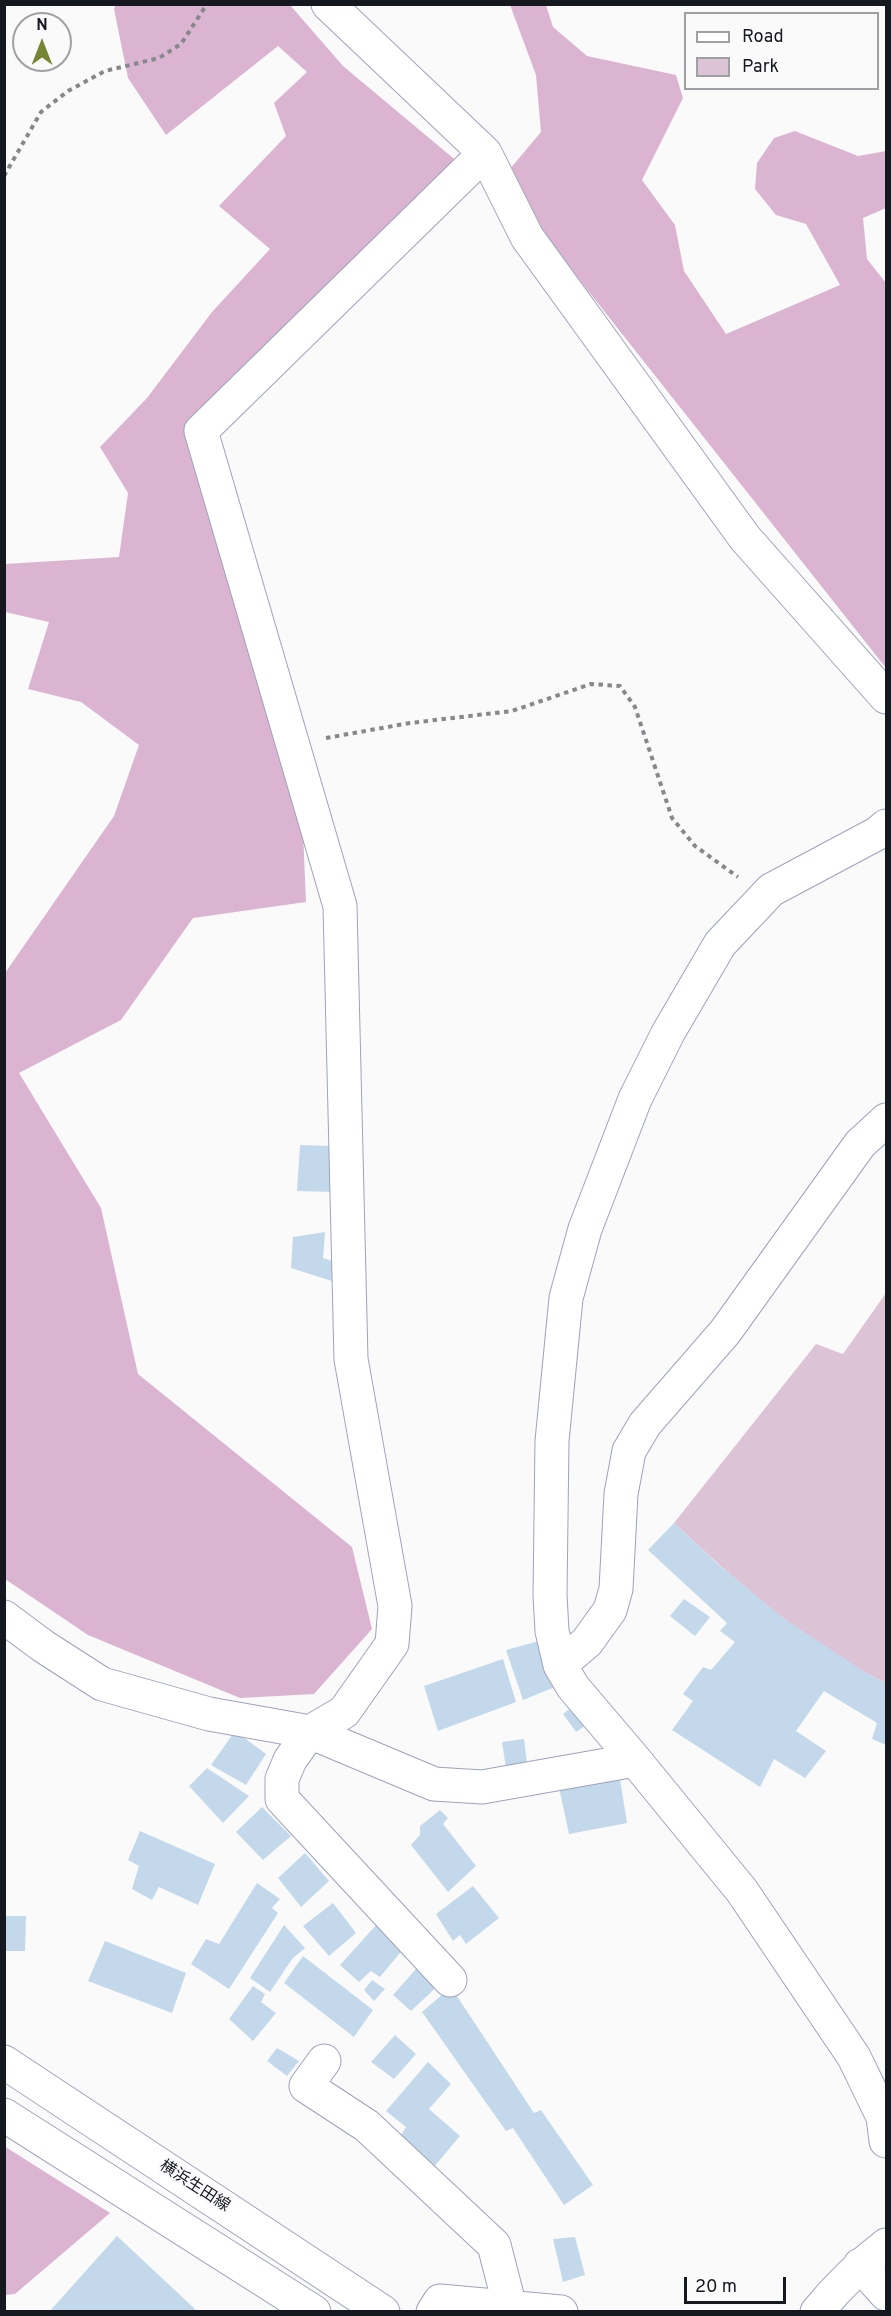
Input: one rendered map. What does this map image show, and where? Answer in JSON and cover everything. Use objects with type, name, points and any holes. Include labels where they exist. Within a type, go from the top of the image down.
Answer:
[{"type":"street","points":[[328,4],[484,153],[527,237],[745,538],[886,698]]},
{"type":"street","points":[[450,1980],[282,1799],[282,1779],[290,1760],[310,1732],[344,1712],[392,1644],[395,1606],[351,1359],[340,906],[201,431],[484,153]]},
{"type":"street","points":[[886,826],[878,833],[771,890],[720,944],[668,1033],[635,1099],[585,1229],[566,1298],[552,1441],[550,1595],[552,1631],[560,1665],[573,1687],[742,1891],[854,2056],[883,2117],[886,2140]]},
{"type":"street","points":[[560,1665],[587,1642],[609,1610],[616,1589],[621,1494],[629,1451],[645,1424],[725,1332],[860,1144],[886,1120]]},
{"type":"street","points":[[4,1617],[43,1646],[102,1684],[209,1714],[310,1732],[434,1784],[482,1787],[635,1760]]},
{"type":"street","points":[[324,2061],[306,2086],[367,2126],[494,2245],[510,2307]]},
{"type":"street","name":"横浜生田線","points":[[4,2062],[383,2312]]},
{"type":"street","points":[[4,2115],[314,2312]]},
{"type":"street","points":[[817,2312],[836,2288],[886,2245]]},
{"type":"street","points":[[860,2265],[886,2294]]},
{"type":"street","points":[[433,2312],[440,2301],[561,2312]]},
{"type":"path","points":[[4,176],[42,112],[68,91],[105,71],[159,58],[181,44],[207,4]]},
{"type":"path","points":[[292,743],[410,723],[512,711],[591,684],[620,686],[635,708],[672,818],[695,846],[740,879],[771,890]]},
{"type":"green space","points":[[886,1293],[886,1683],[857,1668],[801,1632],[748,1590],[674,1523],[816,1344],[843,1354]]},
{"type":"shaded area","points":[[116,4],[290,5],[343,66],[459,163],[190,431],[303,832],[306,902],[193,918],[121,1020],[19,1073],[101,1208],[138,1374],[352,1547],[372,1629],[314,1694],[240,1698],[88,1635],[5,1579],[5,973],[114,816],[139,745],[81,702],[28,689],[49,622],[5,612],[5,564],[119,557],[128,493],[100,447],[147,398],[212,312],[270,249],[219,206],[286,136],[274,103],[307,72],[278,46],[166,135],[128,78],[114,9]]},
{"type":"shaded area","points":[[510,5],[546,5],[553,27],[587,56],[676,75],[683,98],[642,180],[675,225],[684,271],[726,334],[840,285],[806,224],[776,215],[755,189],[757,163],[774,138],[795,131],[858,156],[886,151],[886,208],[863,218],[867,259],[886,283],[886,668],[540,230],[509,170],[541,132],[536,75]]},
{"type":"shaded area","points":[[4,2146],[110,2213],[15,2294],[5,2295]]},
{"type":"building","points":[[300,1145],[332,1146],[334,1192],[297,1191]]},
{"type":"building","points":[[325,1232],[323,1258],[338,1263],[338,1283],[291,1268],[293,1237]]},
{"type":"building","points":[[674,1523],[718,1564],[783,1618],[866,1673],[886,1683],[886,1745],[872,1739],[877,1723],[824,1691],[796,1731],[826,1751],[805,1778],[774,1759],[760,1787],[672,1730],[693,1701],[683,1694],[703,1667],[711,1670],[735,1642],[720,1631],[727,1623],[648,1550]]},
{"type":"building","points":[[684,1599],[710,1617],[695,1636],[670,1616]]},
{"type":"building","points":[[539,1641],[555,1687],[523,1700],[506,1650]]},
{"type":"building","points":[[503,1659],[516,1702],[438,1731],[424,1686]]},
{"type":"building","points":[[572,1707],[588,1724],[576,1732],[563,1714]]},
{"type":"building","points":[[235,1731],[266,1754],[246,1785],[211,1765]]},
{"type":"building","points":[[524,1739],[527,1763],[506,1768],[502,1742]]},
{"type":"building","points":[[207,1768],[249,1796],[223,1823],[189,1786]]},
{"type":"building","points":[[619,1773],[627,1823],[569,1834],[558,1783]]},
{"type":"building","points":[[262,1807],[291,1836],[263,1860],[236,1832]]},
{"type":"building","points":[[440,1810],[448,1818],[443,1824],[476,1866],[448,1892],[411,1845],[420,1835],[420,1826]]},
{"type":"building","points":[[140,1831],[215,1864],[198,1905],[159,1887],[152,1900],[132,1889],[139,1866],[128,1860]]},
{"type":"building","points":[[305,1853],[329,1881],[301,1907],[278,1878]]},
{"type":"building","points":[[257,1883],[280,1899],[272,1908],[278,1913],[229,1989],[191,1964],[206,1939],[219,1944]]},
{"type":"building","points":[[473,1886],[499,1918],[466,1944],[460,1935],[453,1941],[436,1914]]},
{"type":"building","points":[[333,1903],[356,1933],[329,1956],[303,1926]]},
{"type":"building","points":[[4,1916],[26,1916],[25,1951],[4,1951]]},
{"type":"building","points":[[379,1922],[404,1948],[380,1977],[371,1971],[359,1982],[340,1965]]},
{"type":"building","points":[[284,1925],[305,1948],[292,1959],[270,1992],[250,1978]]},
{"type":"building","points":[[105,1941],[186,1973],[172,2013],[88,1981]]},
{"type":"building","points":[[303,1956],[373,2010],[354,2037],[284,1983]]},
{"type":"building","points":[[422,1962],[442,1982],[411,2011],[393,1995]]},
{"type":"building","points":[[372,1980],[385,1989],[374,2001],[364,1990]]},
{"type":"building","points":[[253,1986],[265,1994],[261,2002],[276,2013],[253,2041],[229,2019]]},
{"type":"building","points":[[451,1987],[534,2113],[541,2110],[593,2185],[564,2205],[513,2128],[506,2131],[422,2012]]},
{"type":"building","points":[[395,2035],[416,2054],[394,2079],[371,2062]]},
{"type":"building","points":[[277,2048],[299,2061],[287,2076],[267,2061]]},
{"type":"building","points":[[428,2062],[451,2084],[429,2109],[460,2136],[433,2168],[400,2137],[406,2127],[386,2111]]},
{"type":"building","points":[[117,2236],[195,2309],[193,2312],[49,2312]]},
{"type":"building","points":[[575,2237],[585,2275],[563,2282],[553,2239]]}]
